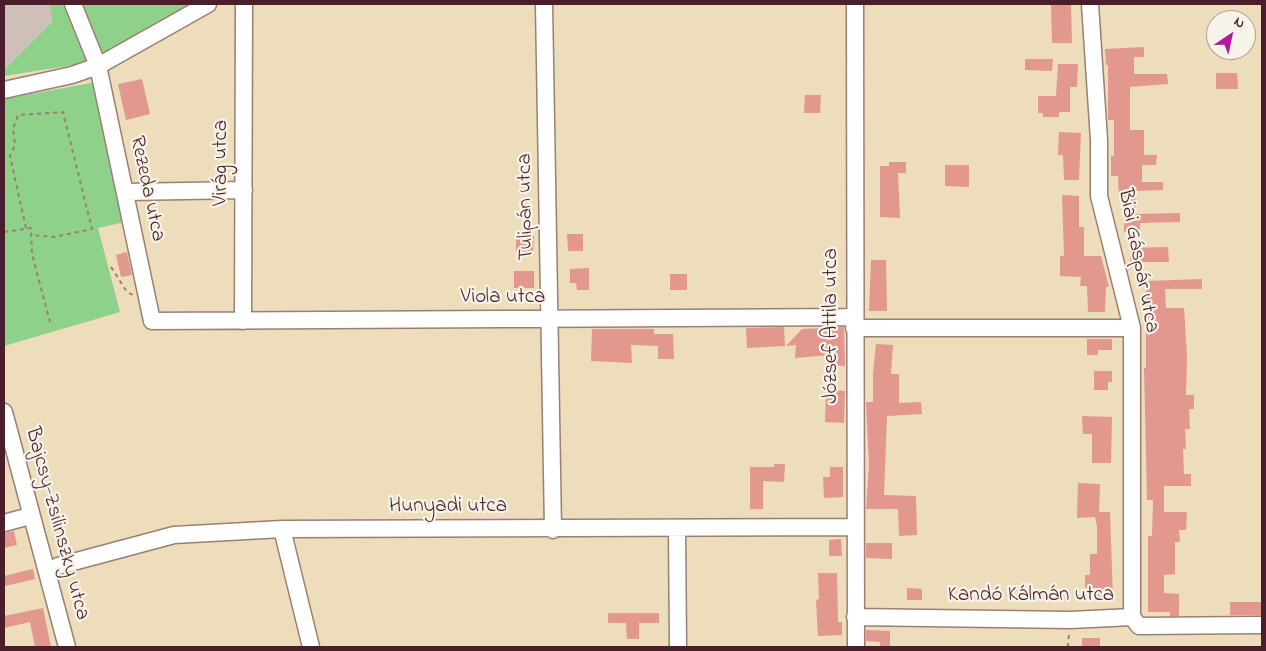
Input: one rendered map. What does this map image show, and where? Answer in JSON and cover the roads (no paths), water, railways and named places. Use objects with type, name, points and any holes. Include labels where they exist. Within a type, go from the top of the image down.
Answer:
[{"type":"street","name":"Rezeda utca","points":[[73,4],[98,66],[152,320]]},
{"type":"street","points":[[4,90],[72,75],[98,66],[208,4]]},
{"type":"street","name":"Virág utca","points":[[243,321],[244,4]]},
{"type":"street","name":"Tulipán utca","points":[[544,4],[553,530]]},
{"type":"street","name":"József Attila utca","points":[[855,4],[856,647]]},
{"type":"street","name":"Biai Gáspár utca","points":[[1090,4],[1099,140],[1099,196],[1132,328],[1132,617]]},
{"type":"street","points":[[125,192],[244,190]]},
{"type":"street","name":"Viola utca","points":[[152,320],[854,322],[1132,328]]},
{"type":"street","name":"Bajcsy-Zsilinszky utca","points":[[4,412],[30,516],[67,647]]},
{"type":"street","points":[[4,523],[30,516]]},
{"type":"street","name":"Hunyadi utca","points":[[47,572],[58,566],[174,535],[282,529],[553,530],[855,526]]},
{"type":"street","points":[[677,528],[678,647]]},
{"type":"street","points":[[282,529],[311,647]]},
{"type":"street","name":"Kandó Kálmán utca","points":[[856,617],[1070,620],[1132,617],[1139,626],[1262,625]]}]
